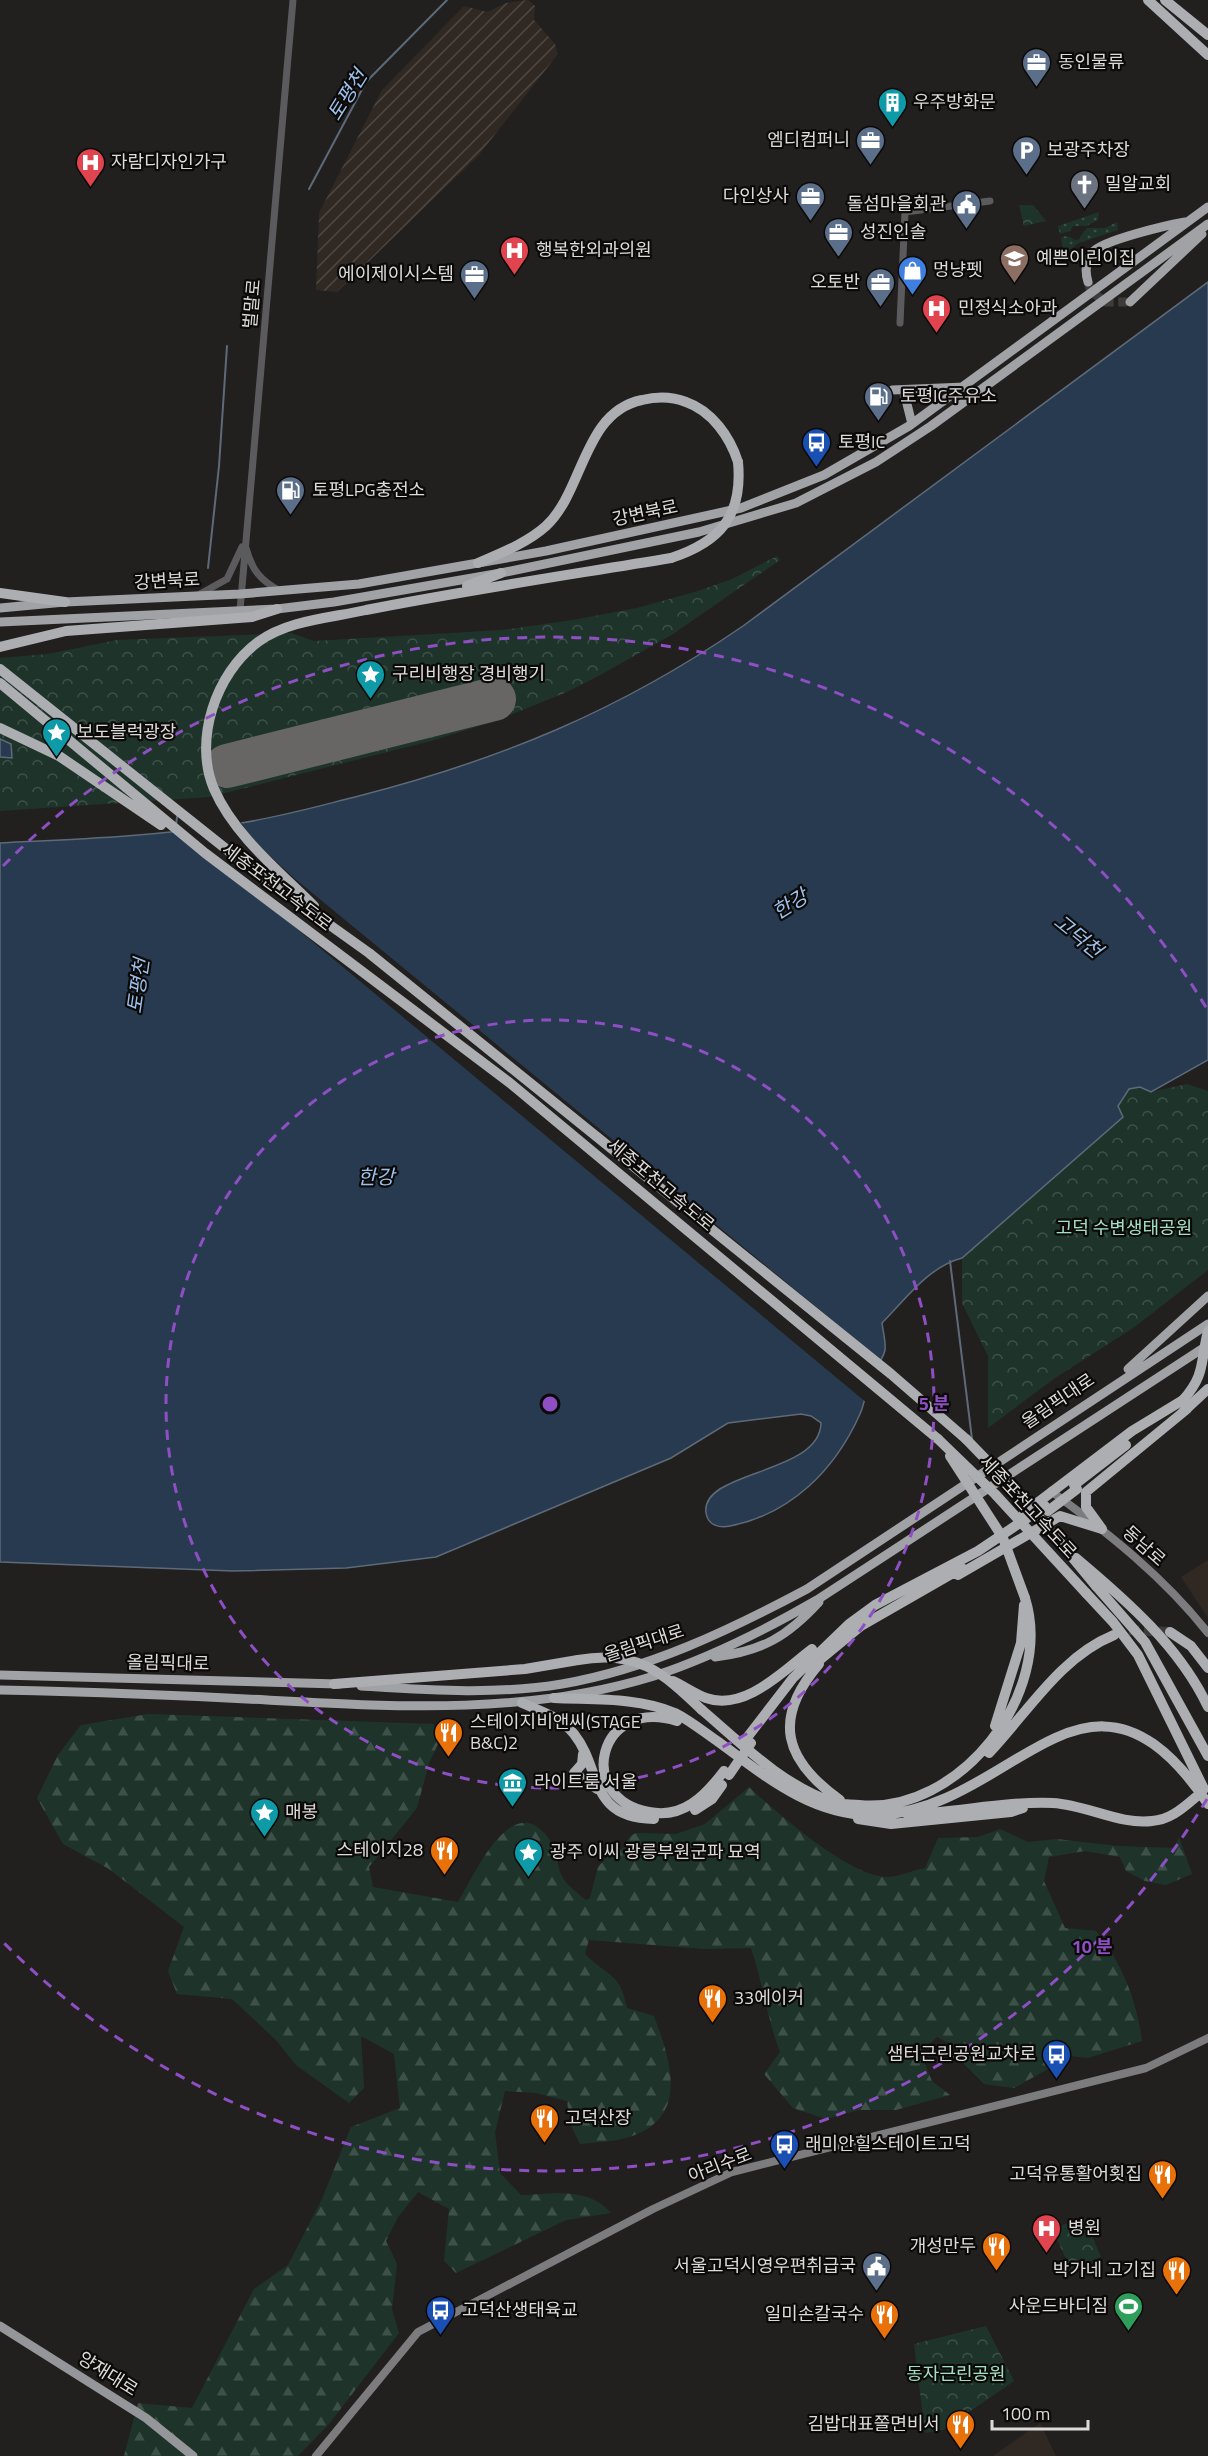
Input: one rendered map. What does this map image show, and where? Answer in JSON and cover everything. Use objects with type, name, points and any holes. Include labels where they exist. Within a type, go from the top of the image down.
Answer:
[{"type":"highway","points":[[1148,0],[1208,55]]},
{"type":"highway","points":[[1165,0],[1208,35]]},
{"type":"highway","name":"강변북로","points":[[0,608],[65,602],[240,594],[359,584],[667,526],[741,508],[800,486],[848,464],[912,424],[1208,207]]},
{"type":"highway","points":[[1088,282],[1088,260],[1098,247],[1188,221]]},
{"type":"highway","points":[[1130,302],[1148,287],[1208,226]]},
{"type":"highway","name":"강변북로","points":[[0,622],[277,609],[501,573],[699,532],[796,503],[828,489],[876,462],[931,426],[1208,226]]},
{"type":"highway","points":[[892,390],[964,387]]},
{"type":"highway","points":[[333,926],[249,840],[223,805],[214,788],[208,766],[208,726],[213,704],[237,662],[258,642],[288,626],[453,592],[500,587],[671,558],[705,544],[723,527],[735,504],[738,491],[738,462],[734,448],[722,430],[690,403],[658,396],[635,401],[609,418],[593,440],[568,497],[545,526],[514,546],[478,563]]},
{"type":"highway","points":[[905,396],[912,424]]},
{"type":"highway","points":[[453,592],[501,573]]},
{"type":"highway","points":[[0,592],[65,602]]},
{"type":"highway","points":[[0,647],[66,632],[252,618],[277,609]]},
{"type":"highway","name":"세종포천고속도로","points":[[0,669],[250,868],[333,926],[900,1381],[999,1472],[1060,1544],[1100,1583],[1145,1642],[1208,1756]]},
{"type":"highway","name":"세종포천고속도로","points":[[0,684],[205,854],[519,1090],[938,1439],[995,1494],[1113,1622],[1138,1655],[1208,1799]]},
{"type":"highway","points":[[0,728],[59,756],[153,819],[323,944]]},
{"type":"highway","points":[[1107,1388],[1208,1296]]},
{"type":"highway","name":"올림픽대로","points":[[0,1675],[334,1684],[429,1690],[493,1689],[562,1684],[630,1667],[694,1644],[752,1619],[807,1589],[1107,1388],[1208,1324]]},
{"type":"highway","points":[[1102,1529],[1086,1506],[1086,1492],[1185,1405],[1201,1373],[1208,1331]]},
{"type":"highway","name":"올림픽대로","points":[[0,1690],[125,1693],[407,1707],[522,1703],[652,1676],[704,1658],[763,1631],[827,1593],[1208,1345]]},
{"type":"highway","points":[[749,1741],[791,1688],[861,1626],[1047,1509],[1208,1389]]},
{"type":"highway","points":[[925,1585],[1006,1527],[1132,1431],[1185,1405]]},
{"type":"highway","points":[[938,1439],[1004,1538],[1031,1619],[1029,1649],[1012,1706],[991,1740],[960,1774]]},
{"type":"highway","points":[[334,1684],[525,1668],[598,1656],[631,1660],[647,1665],[708,1699],[732,1699],[756,1691],[875,1605],[966,1571],[1054,1518],[1064,1515],[1102,1529]]},
{"type":"highway","points":[[1100,1583],[1163,1641],[1208,1707]]},
{"type":"highway","points":[[704,1658],[742,1653],[774,1641],[797,1626],[827,1593]]},
{"type":"highway","points":[[580,1742],[582,1764],[574,1773],[599,1791],[618,1810],[634,1818],[667,1819],[684,1815],[705,1805],[793,1678],[849,1624]]},
{"type":"highway","points":[[1170,1632],[1191,1646],[1208,1668]]},
{"type":"highway","points":[[828,1653],[800,1689],[792,1707],[788,1727],[791,1748],[803,1767],[817,1784],[844,1808],[896,1804],[918,1799],[960,1774],[986,1755],[1070,1663],[1088,1648],[1114,1635]]},
{"type":"highway","points":[[668,1678],[773,1770],[865,1821],[891,1824],[1011,1812],[1037,1803]]},
{"type":"highway","points":[[554,1698],[621,1701],[652,1706],[675,1713],[778,1786],[816,1804],[879,1815],[925,1814],[982,1806],[1037,1803],[1089,1808],[1129,1820],[1152,1821],[1172,1816],[1196,1797]]},
{"type":"highway","points":[[522,1703],[561,1720],[580,1742],[599,1791]]},
{"type":"highway","points":[[701,1730],[666,1718],[649,1716],[625,1723],[616,1731],[607,1745],[604,1761],[610,1789],[627,1807],[653,1813],[666,1813],[691,1806],[727,1773]]},
{"type":"highway","points":[[879,1815],[905,1811],[942,1798],[991,1775],[1059,1735],[1093,1727],[1116,1727],[1130,1731],[1156,1745],[1173,1758],[1208,1804]]},
{"type":"main road","name":"동남로","points":[[1051,1491],[1102,1529],[1180,1599],[1208,1633]]},
{"type":"main road","name":"아리수로","points":[[316,2456],[418,2332],[653,2209],[732,2172],[1146,2068],[1208,2038]]},
{"type":"main road","name":"양재대로","points":[[0,2326],[146,2418],[193,2456]]},
{"type":"street","name":"벌말로","points":[[240,610],[244,542],[293,0]]},
{"type":"street","points":[[900,323],[905,212],[990,201]]},
{"type":"street","points":[[244,542],[255,572],[262,580],[281,591]]},
{"type":"street","points":[[197,595],[227,579],[244,542]]},
{"type":"shaded area","points":[[528,0],[535,6],[534,20],[555,44],[558,54],[478,156],[337,292],[316,290],[319,213],[382,90],[464,6],[487,12],[506,3]]},
{"type":"shaded area","points":[[1208,1560],[1208,1618],[1181,1577]]},
{"type":"shaded area","points":[[1040,2423],[1056,2456],[993,2456]]},
{"type":"green space","points":[[1019,205],[1033,205],[1046,221],[1024,226]]},
{"type":"green space","points":[[1099,212],[1098,220],[1086,226],[1073,226],[1070,231],[1060,234],[1058,226]]},
{"type":"green space","points":[[1117,222],[1118,230],[1079,243],[1064,254],[1061,238],[1066,236],[1078,240],[1087,228],[1105,228]]},
{"type":"green space","points":[[777,556],[780,560],[673,634],[567,692],[495,721],[431,741],[209,797],[0,811],[0,658],[48,654],[117,640],[291,633],[314,641],[502,630],[637,608],[732,579]]},
{"type":"green space","name":"고덕 수변생태공원","points":[[1187,1084],[1208,1091],[1208,1270],[1133,1328],[1055,1378],[988,1428],[988,1356],[962,1303],[962,1258],[1123,1117],[1118,1106],[1129,1089],[1140,1087],[1151,1092]]},
{"type":"green space","points":[[148,1714],[434,1724],[438,1744],[429,1763],[417,1808],[369,1867],[373,1887],[458,1902],[487,1853],[499,1837],[512,1827],[526,1823],[540,1829],[554,1847],[563,1878],[586,1900],[590,1898],[598,1867],[608,1856],[623,1848],[630,1836],[636,1833],[676,1834],[705,1824],[749,1787],[794,1826],[832,1854],[868,1873],[884,1877],[925,1868],[938,1838],[978,1837],[1000,1829],[1028,1842],[1057,1839],[1118,1846],[1174,1848],[1179,1837],[1192,1874],[1166,1885],[1145,1881],[1126,1871],[1120,1857],[1085,1851],[1049,1857],[1044,1881],[1065,1928],[1096,1931],[1105,1943],[1127,1983],[1140,2026],[1142,2041],[1088,2058],[1071,2056],[1014,2088],[984,2084],[961,2061],[953,2045],[937,2037],[920,2052],[932,2081],[950,2095],[896,2110],[858,2110],[826,2119],[793,2108],[764,2074],[780,2052],[751,1948],[704,1949],[589,1940],[585,1954],[617,1981],[627,2008],[654,2016],[665,2050],[671,2084],[669,2099],[663,2114],[652,2126],[635,2135],[580,2144],[570,2124],[567,2101],[536,2093],[505,2091],[495,2132],[500,2173],[521,2195],[557,2193],[581,2195],[602,2204],[611,2213],[566,2220],[456,2273],[444,2261],[449,2209],[418,2192],[398,2217],[386,2241],[397,2264],[392,2309],[399,2333],[329,2424],[298,2456],[124,2456],[138,2403],[192,2408],[254,2289],[288,2265],[322,2199],[351,2127],[400,2108],[394,2054],[361,2036],[364,2088],[349,2103],[296,2065],[276,2040],[232,1999],[177,1994],[168,1971],[184,1927],[109,1869],[63,1844],[37,1798],[58,1755],[81,1725]]},
{"type":"green space","points":[[1084,2217],[1101,2257],[1071,2269],[1052,2229]]},
{"type":"green space","name":"동자근린공원","points":[[986,2326],[1014,2381],[943,2430],[925,2433],[914,2344]]},
{"type":"water","name":"한강","points":[[1208,282],[1208,1060],[1151,1092],[1140,1087],[1129,1089],[1118,1106],[1123,1117],[962,1258],[950,1262],[928,1276],[909,1294],[882,1323],[884,1354],[870,1379],[862,1410],[850,1434],[824,1471],[791,1500],[752,1520],[722,1527],[709,1521],[707,1517],[709,1499],[721,1488],[783,1463],[802,1453],[816,1440],[821,1423],[811,1416],[801,1414],[728,1423],[671,1458],[436,1557],[346,1568],[233,1571],[0,1562],[0,843],[176,831],[235,824],[280,815],[408,783],[459,767],[557,730],[650,683],[743,626]]},
{"type":"water","points":[[0,739],[11,744],[12,758],[0,757]]},
{"type":"pier","points":[[239,820],[255,842],[294,878],[882,1361],[867,1403],[201,849],[170,828]]},
{"type":"waterway","name":"토평천","points":[[309,189],[366,82],[447,0]]},
{"type":"waterway","name":"토평천","points":[[208,568],[219,466],[227,346]]},
{"type":"waterway","name":"토평천","points":[[176,825],[177,817]]},
{"type":"waterway","points":[[950,1261],[972,1439]]},
{"type":"runway","points":[[227,766],[494,699]]},
{"type":"tunnel","points":[[1088,282],[1091,291],[1105,302],[1130,302]]},
{"type":"tunnel","points":[[1129,1630],[1170,1632]]},
{"type":"place","name":"동인물류","points":[[1037,88]]},
{"type":"place","name":"우주방화문","points":[[892,128]]},
{"type":"place","name":"엠디컴퍼니","points":[[871,166]]},
{"type":"place","name":"보광주차장","points":[[1026,176]]},
{"type":"place","name":"자람디자인가구","points":[[90,188]]},
{"type":"place","name":"밀알교회","points":[[1084,210]]},
{"type":"place","name":"다인상사","points":[[810,222]]},
{"type":"place","name":"돌섬마을회관","points":[[967,230]]},
{"type":"place","name":"성진인솔","points":[[839,258]]},
{"type":"place","name":"행복한외과의원","points":[[515,276]]},
{"type":"place","name":"예쁜이린이집","points":[[1015,284]]},
{"type":"place","name":"멍냥펫","points":[[912,296]]},
{"type":"place","name":"에이제이시스템","points":[[475,300]]},
{"type":"place","name":"오토반","points":[[881,308]]},
{"type":"place","name":"민정식소아과","points":[[937,334]]},
{"type":"place","name":"토평IC주유소","points":[[879,422]]},
{"type":"place","name":"토평IC","points":[[817,468]]},
{"type":"place","name":"토평LPG충전소","points":[[291,516]]},
{"type":"place","name":"구리비행장 경비행기","points":[[371,700]]},
{"type":"place","name":"보도블럭광장","points":[[56,758]]},
{"type":"place","name":"스테이지비앤씨(STAGE B&C)2","points":[[449,1758]]},
{"type":"place","name":"라이트룸 서울","points":[[513,1808]]},
{"type":"place","name":"매봉","points":[[264,1838]]},
{"type":"place","name":"스테이지28","points":[[444,1876]]},
{"type":"place","name":"광주 이씨 광릉부원군파 묘역","points":[[529,1878]]},
{"type":"place","name":"33에이커","points":[[713,2024]]},
{"type":"place","name":"샘터근린공원교차로","points":[[1057,2080]]},
{"type":"place","name":"고덕산장","points":[[544,2144]]},
{"type":"place","name":"래미안힐스테이트고덕","points":[[784,2170]]},
{"type":"place","name":"고덕유통활어횟집","points":[[1163,2200]]},
{"type":"place","name":"병원","points":[[1047,2254]]},
{"type":"place","name":"개성만두","points":[[997,2272]]},
{"type":"place","name":"서울고덕시영우편취급국","points":[[877,2292]]},
{"type":"place","name":"박가네 고기집","points":[[1177,2296]]},
{"type":"place","name":"사운드바디짐","points":[[1129,2332]]},
{"type":"place","name":"고덕산생태육교","points":[[441,2336]]},
{"type":"place","name":"일미손칼국수","points":[[885,2340]]},
{"type":"place","name":"김밥대표쫄면비서","points":[[961,2450]]},
{"type":"water label","name":"고덕천","points":[[1078,936]]}]
